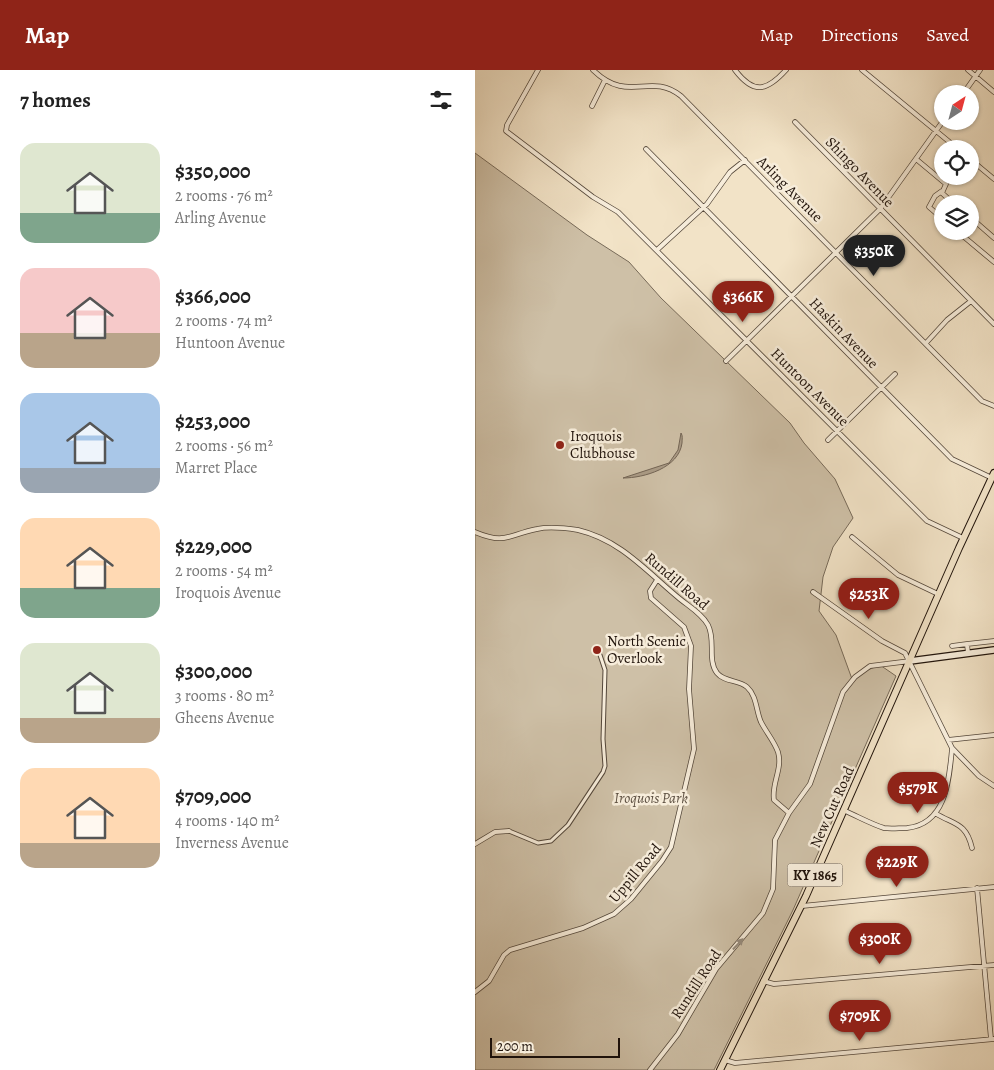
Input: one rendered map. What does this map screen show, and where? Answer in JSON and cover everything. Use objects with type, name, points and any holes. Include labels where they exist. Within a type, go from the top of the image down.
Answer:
[{"type":"main road","name":"KY 1865","points":[[910,661],[938,594],[993,475]]},
{"type":"main road","points":[[910,661],[994,650]]},
{"type":"main road","name":"New Cut Road","points":[[721,1070],[845,811],[910,661]]},
{"type":"street","name":"Huntoon Avenue","points":[[538,70],[507,125],[506,131],[593,197],[614,208],[658,249],[927,521],[963,538]]},
{"type":"street","name":"Arling Avenue","points":[[593,70],[605,80],[625,88],[657,86],[677,93],[982,401],[994,406]]},
{"type":"street","points":[[735,70],[756,87],[768,87],[786,70]]},
{"type":"street","points":[[862,70],[934,128]]},
{"type":"street","points":[[968,70],[994,92]]},
{"type":"street","points":[[969,85],[980,70]]},
{"type":"street","points":[[592,106],[605,80]]},
{"type":"street","name":"Shingo Avenue","points":[[795,122],[994,324]]},
{"type":"street","points":[[726,361],[793,297],[880,209],[936,130],[948,140]]},
{"type":"street","name":"Haskin Avenue","points":[[646,149],[954,461],[993,475]]},
{"type":"street","points":[[916,159],[946,184],[942,191],[936,195]]},
{"type":"street","points":[[658,249],[704,206],[730,172],[745,160]]},
{"type":"street","points":[[979,166],[994,179]]},
{"type":"street","points":[[942,191],[946,195]]},
{"type":"street","points":[[934,198],[929,207],[934,211]]},
{"type":"street","points":[[979,225],[994,238]]},
{"type":"street","points":[[968,240],[994,262]]},
{"type":"street","points":[[926,343],[947,320],[971,300]]},
{"type":"street","points":[[828,440],[895,374]]},
{"type":"street","name":"Rundill Road","points":[[475,532],[499,540],[536,529],[564,528],[579,530],[608,541],[623,550],[705,621],[711,634],[713,665],[716,672],[722,677],[744,684],[752,692],[761,722],[778,753],[779,762],[774,800],[789,813],[774,844],[773,889],[763,913],[716,969],[677,1034],[650,1070]]},
{"type":"street","points":[[852,537],[898,575],[938,594]]},
{"type":"street","name":"Uppill Road","points":[[475,992],[489,981],[504,955],[510,950],[583,928],[614,914],[631,899],[669,851],[694,749],[689,689],[691,646],[684,627],[651,598],[650,590],[657,580]]},
{"type":"street","points":[[813,592],[882,641],[905,653],[952,749],[979,776],[994,786]]},
{"type":"street","points":[[952,646],[994,641]]},
{"type":"street","points":[[967,644],[968,653]]},
{"type":"street","points":[[475,844],[495,832],[509,831],[538,843],[551,841],[567,825],[603,772],[605,766],[603,738],[605,670],[601,656]]},
{"type":"street","points":[[789,813],[810,784],[838,702],[848,684],[873,665],[910,661]]},
{"type":"street","points":[[948,740],[994,735]]},
{"type":"street","points":[[845,811],[880,826],[894,829],[916,826],[935,813],[941,804],[948,787],[952,749]]},
{"type":"street","points":[[935,813],[960,825],[969,836],[972,848]]},
{"type":"street","points":[[801,906],[994,887]]},
{"type":"street","points":[[725,1060],[735,1063],[992,1039],[977,888]]},
{"type":"street","points":[[763,981],[774,984],[994,965]]},
{"type":"green space","name":"Iroquois Park","points":[[475,153],[587,235],[629,262],[661,298],[790,423],[804,443],[835,479],[853,518],[833,547],[823,577],[819,611],[836,635],[852,679],[860,673],[880,665],[896,676],[793,910],[714,1070],[475,1070]]},
{"type":"shaded area","points":[[681,433],[682,443],[679,452],[668,465],[650,474],[623,478],[669,463],[678,450]]},
{"type":"place","name":"Iroquois Clubhouse","points":[[560,445]]},
{"type":"place","name":"North Scenic Overlook","points":[[597,650]]}]
